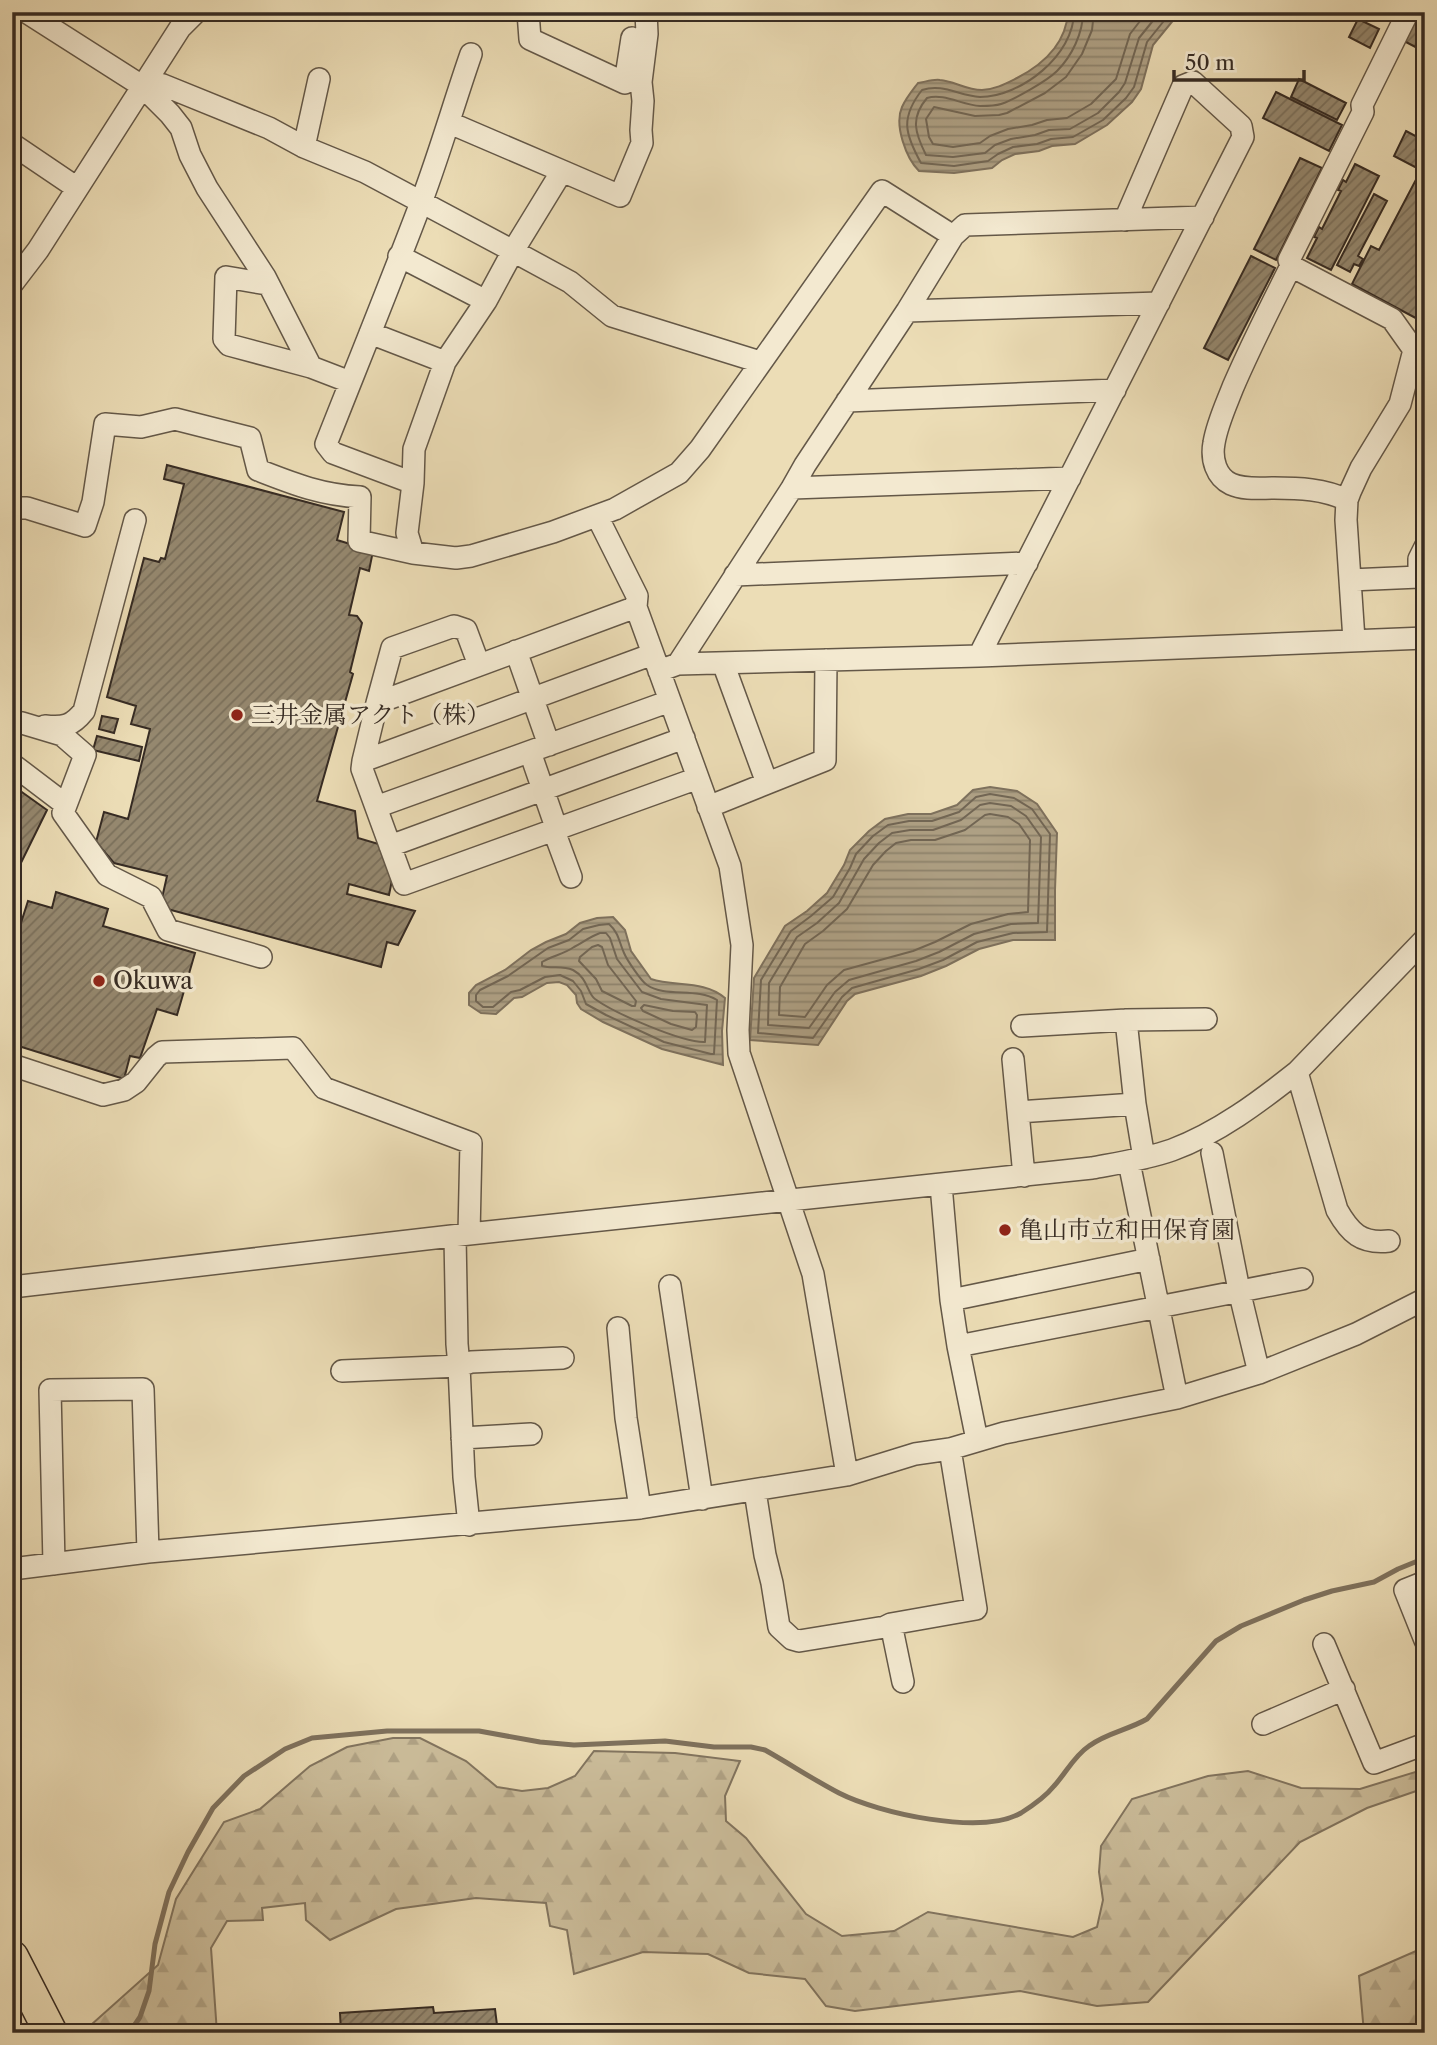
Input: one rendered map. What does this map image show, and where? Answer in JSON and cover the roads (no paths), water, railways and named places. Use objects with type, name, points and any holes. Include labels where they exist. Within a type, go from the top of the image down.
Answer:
[{"type":"highway","points":[[12,1957],[51,2033]]},
{"type":"street","points":[[26,12],[144,84],[170,114],[181,128],[190,155],[207,188],[265,277],[311,367]]},
{"type":"street","points":[[12,284],[38,250],[180,28],[196,12]]},
{"type":"street","points":[[528,12],[530,39],[625,83],[634,27],[632,12]]},
{"type":"street","points":[[450,122],[620,195],[642,143],[642,82],[648,34],[646,12]]},
{"type":"street","points":[[1347,500],[1309,489],[1233,486],[1221,478],[1217,470],[1213,445],[1227,401],[1250,347],[1291,265],[1289,260],[1363,112],[1362,105],[1408,12]]},
{"type":"street","points":[[413,483],[333,453],[327,444],[421,202],[471,54]]},
{"type":"street","points":[[304,147],[319,79]]},
{"type":"street","points":[[979,656],[1243,137],[1241,126],[1193,82],[1183,86],[1125,220]]},
{"type":"street","points":[[144,84],[163,85],[269,128],[304,147],[365,172],[570,282],[612,316],[760,362]]},
{"type":"street","points":[[12,144],[77,188]]},
{"type":"street","points":[[413,553],[407,533],[414,449],[445,362],[486,301],[562,171]]},
{"type":"street","points":[[12,508],[27,508],[85,526],[93,502],[105,424],[141,427],[175,419],[250,438],[258,470],[313,491],[335,496],[360,497],[359,541],[413,553],[456,558],[471,556],[553,532],[615,509],[679,473],[699,449],[882,191],[953,236]]},
{"type":"street","points":[[663,663],[735,575],[953,236],[965,225],[1203,217]]},
{"type":"street","points":[[399,256],[486,301]]},
{"type":"street","points":[[1291,265],[1392,319],[1414,350],[1400,404],[1361,468],[1347,500],[1354,640]]},
{"type":"street","points":[[267,284],[226,277],[224,339],[229,345],[311,367],[350,382]]},
{"type":"street","points":[[907,311],[1159,303]]},
{"type":"street","points":[[370,333],[445,362]]},
{"type":"street","points":[[847,401],[1115,390]]},
{"type":"street","points":[[792,488],[1070,478]]},
{"type":"street","points":[[597,516],[637,596],[636,607],[663,663],[670,701],[730,866],[742,945],[739,1053],[813,1274],[847,1475]]},
{"type":"street","points":[[135,520],[84,711],[85,755],[63,813],[107,875],[151,897],[168,930],[261,957]]},
{"type":"street","points":[[1350,580],[1422,579],[1419,559],[1425,547]]},
{"type":"street","points":[[735,575],[1027,563]]},
{"type":"street","points":[[377,704],[636,607]]},
{"type":"street","points":[[479,665],[466,630],[454,626],[392,648],[362,769],[404,884],[698,778]]},
{"type":"street","points":[[363,761],[533,698],[663,663],[979,656],[1425,638]]},
{"type":"street","points":[[516,651],[533,698],[543,790],[571,877]]},
{"type":"street","points":[[708,807],[825,760],[826,660]]},
{"type":"street","points":[[723,663],[766,783]]},
{"type":"street","points":[[376,807],[670,701]]},
{"type":"street","points":[[17,722],[59,727],[75,722],[84,711]]},
{"type":"street","points":[[17,722],[62,735],[85,755]]},
{"type":"street","points":[[390,846],[684,738]]},
{"type":"street","points":[[12,764],[66,805]]},
{"type":"street","points":[[12,1287],[462,1235],[942,1185],[1091,1168],[1136,1160],[1173,1149],[1210,1132],[1244,1112],[1297,1072],[1425,939]]},
{"type":"street","points":[[1022,1026],[1206,1019]]},
{"type":"street","points":[[1126,1020],[1135,1104],[1136,1160],[1149,1259],[1177,1398]]},
{"type":"street","points":[[12,1065],[103,1095],[124,1090],[136,1082],[162,1052],[293,1048],[324,1088],[471,1143],[462,1235],[457,1344],[469,1525]]},
{"type":"street","points":[[1013,1059],[1024,1175]]},
{"type":"street","points":[[1297,1072],[1337,1210],[1344,1223],[1355,1235],[1373,1242],[1389,1241]]},
{"type":"street","points":[[1018,1112],[1135,1104]]},
{"type":"street","points":[[1212,1153],[1239,1290],[1259,1373]]},
{"type":"street","points":[[942,1185],[951,1300],[977,1440]]},
{"type":"street","points":[[951,1300],[1149,1259]]},
{"type":"street","points":[[958,1346],[1302,1279]]},
{"type":"street","points":[[670,1286],[702,1499]]},
{"type":"street","points":[[12,1569],[148,1552],[640,1508],[847,1475],[915,1454],[950,1449],[1003,1433],[1177,1398],[1259,1373],[1356,1334],[1425,1299]]},
{"type":"street","points":[[618,1328],[626,1418],[640,1508]]},
{"type":"street","points":[[342,1371],[563,1358]]},
{"type":"street","points":[[54,1564],[50,1390],[143,1388],[148,1552]]},
{"type":"street","points":[[462,1438],[531,1434]]},
{"type":"street","points":[[755,1491],[779,1627],[792,1639],[799,1641],[885,1627],[976,1609],[950,1449]]},
{"type":"street","points":[[1425,1582],[1405,1590],[1425,1640]]},
{"type":"street","points":[[891,1624],[903,1682]]},
{"type":"street","points":[[1324,1644],[1374,1763],[1425,1744]]},
{"type":"street","points":[[1263,1724],[1344,1689]]},
{"type":"water","points":[[1068,12],[1180,12],[1153,45],[1141,89],[1132,102],[1107,125],[1075,144],[1015,154],[992,168],[954,173],[919,171],[906,150],[899,123],[902,107],[918,83],[940,80],[982,90],[1008,82],[1036,66],[1052,52],[1063,34]]},
{"type":"water","points":[[990,787],[1017,791],[1037,804],[1057,833],[1055,940],[1013,940],[979,949],[921,976],[855,994],[847,1001],[818,1045],[750,1040],[754,978],[785,926],[827,893],[850,850],[885,819],[908,814],[931,814],[957,805],[973,790]]},
{"type":"water","points":[[613,917],[625,930],[631,951],[651,979],[699,986],[725,998],[723,1065],[662,1049],[603,1022],[581,1009],[576,995],[567,985],[559,982],[547,983],[522,997],[514,998],[496,1014],[481,1013],[469,1005],[469,993],[476,985],[505,970],[531,950],[566,934],[580,923]]},
{"type":"waterway","points":[[120,2031],[134,2026],[140,2017],[149,1991],[155,1944],[169,1892],[213,1808],[244,1776],[285,1749],[312,1738],[387,1731],[479,1731],[574,1745],[665,1741],[714,1747],[751,1747],[765,1750],[839,1793],[878,1808],[956,1822],[1003,1820],[1021,1813],[1043,1797],[1089,1746],[1147,1719],[1216,1641],[1241,1626],[1304,1600],[1374,1582],[1425,1558]]},
{"type":"place","name":"三井金属アクト（株）","points":[[237,715]]},
{"type":"place","name":"Okuwa","points":[[99,981]]},
{"type":"place","name":"亀山市立和田保育園","points":[[1005,1230]]}]
